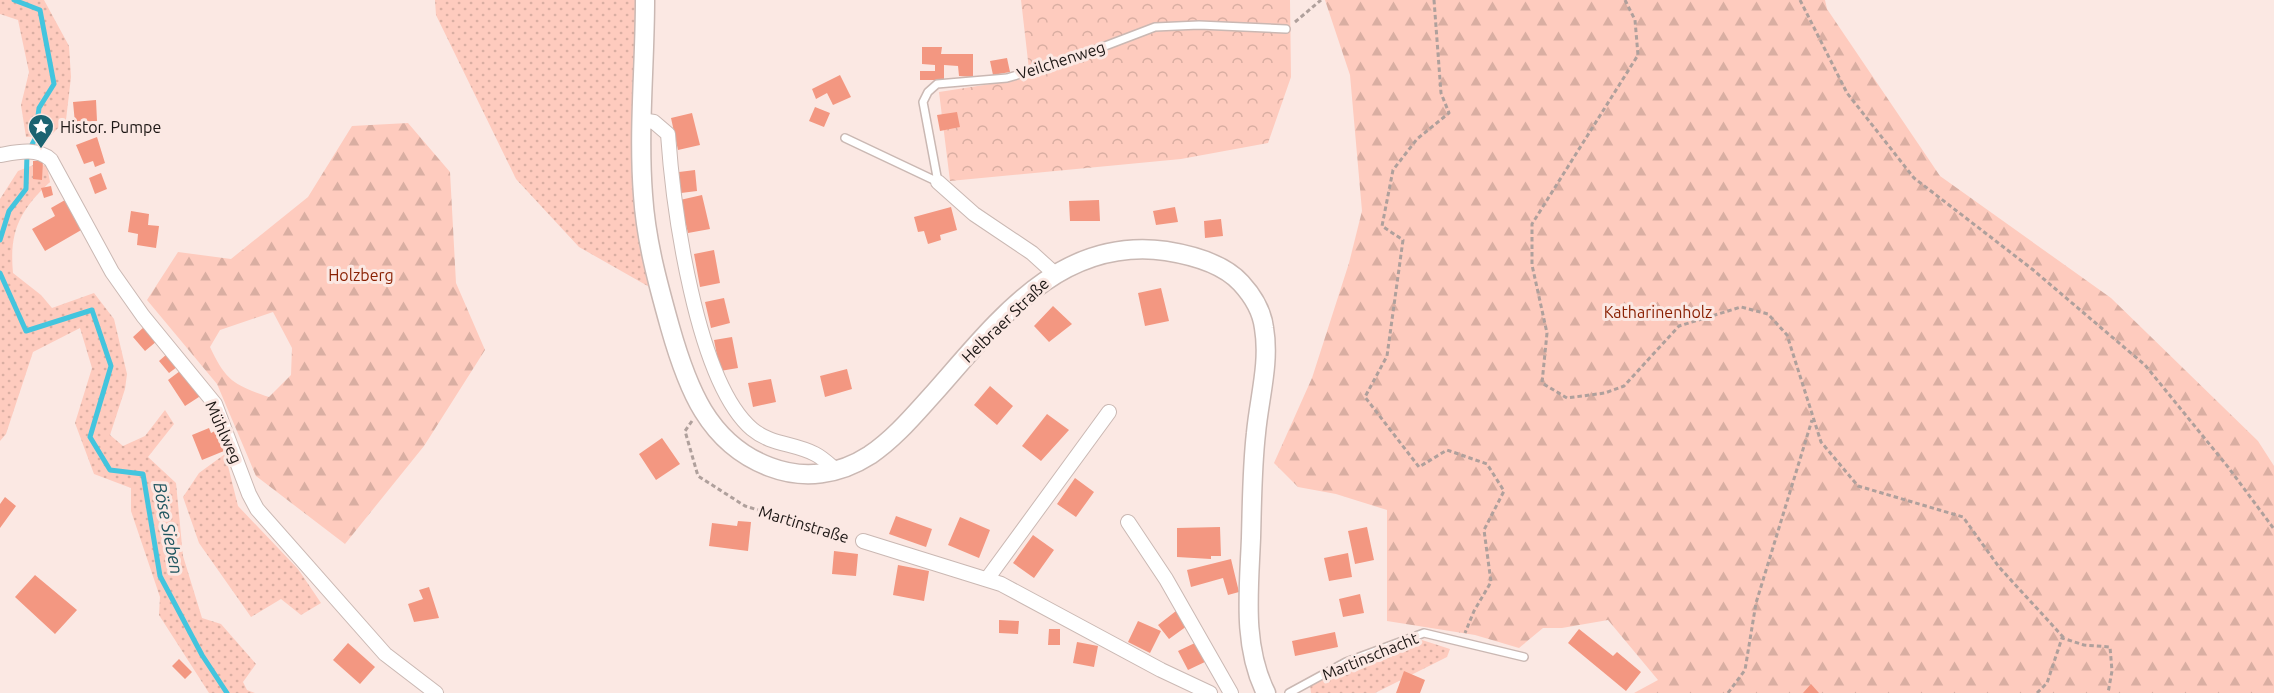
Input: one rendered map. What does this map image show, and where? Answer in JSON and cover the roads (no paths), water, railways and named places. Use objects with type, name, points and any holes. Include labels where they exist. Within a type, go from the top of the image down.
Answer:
[{"type":"main road","name":"Helbraer Straße","points":[[645,0],[641,120],[643,196],[651,253],[679,360],[699,408],[725,441],[752,461],[797,474],[817,475],[837,471],[867,457],[895,436],[992,330],[1054,273],[1070,265],[1106,253],[1136,249],[1166,251],[1198,258],[1225,270],[1243,285],[1257,305],[1266,342],[1254,456],[1249,597],[1251,652],[1262,692]]},
{"type":"street","points":[[641,120],[654,122],[668,134],[675,202],[693,294],[714,368],[730,401],[751,428],[776,443],[814,453],[837,471]]},
{"type":"street","name":"Mühlweg","points":[[5,154],[31,151],[43,154],[54,163],[112,272],[143,316],[215,404],[249,494],[260,514],[385,654],[436,693]]},
{"type":"street","points":[[938,182],[974,214],[1032,253],[1054,273]]},
{"type":"street","points":[[987,579],[1109,412]]},
{"type":"street","points":[[1128,522],[1166,579],[1231,693]]},
{"type":"street","name":"Martinstraße","points":[[863,541],[987,579],[1210,693]]},
{"type":"lane","name":"Veilchenweg","points":[[938,182],[923,102],[928,92],[937,84],[1007,78],[1071,59],[1155,27],[1199,25],[1286,29]]},
{"type":"lane","points":[[844,138],[938,182]]},
{"type":"lane","name":"Martinschacht","points":[[1289,693],[1346,662],[1424,633],[1524,657]]},
{"type":"waterway","name":"Böse Sieben","points":[[0,240],[9,211],[26,189],[27,154],[35,139],[39,108],[54,84],[40,10],[14,0]]},
{"type":"waterway","name":"Böse Sieben","points":[[0,273],[26,331],[92,310],[111,366],[90,437],[110,470],[143,474],[160,576],[202,655],[227,693]]},
{"type":"place","name":"Histor. Pumpe","points":[[41,150]]},
{"type":"park label","name":"Holzberg","points":[[361,275]]},
{"type":"park label","name":"Katharinenholz","points":[[1658,312]]}]
